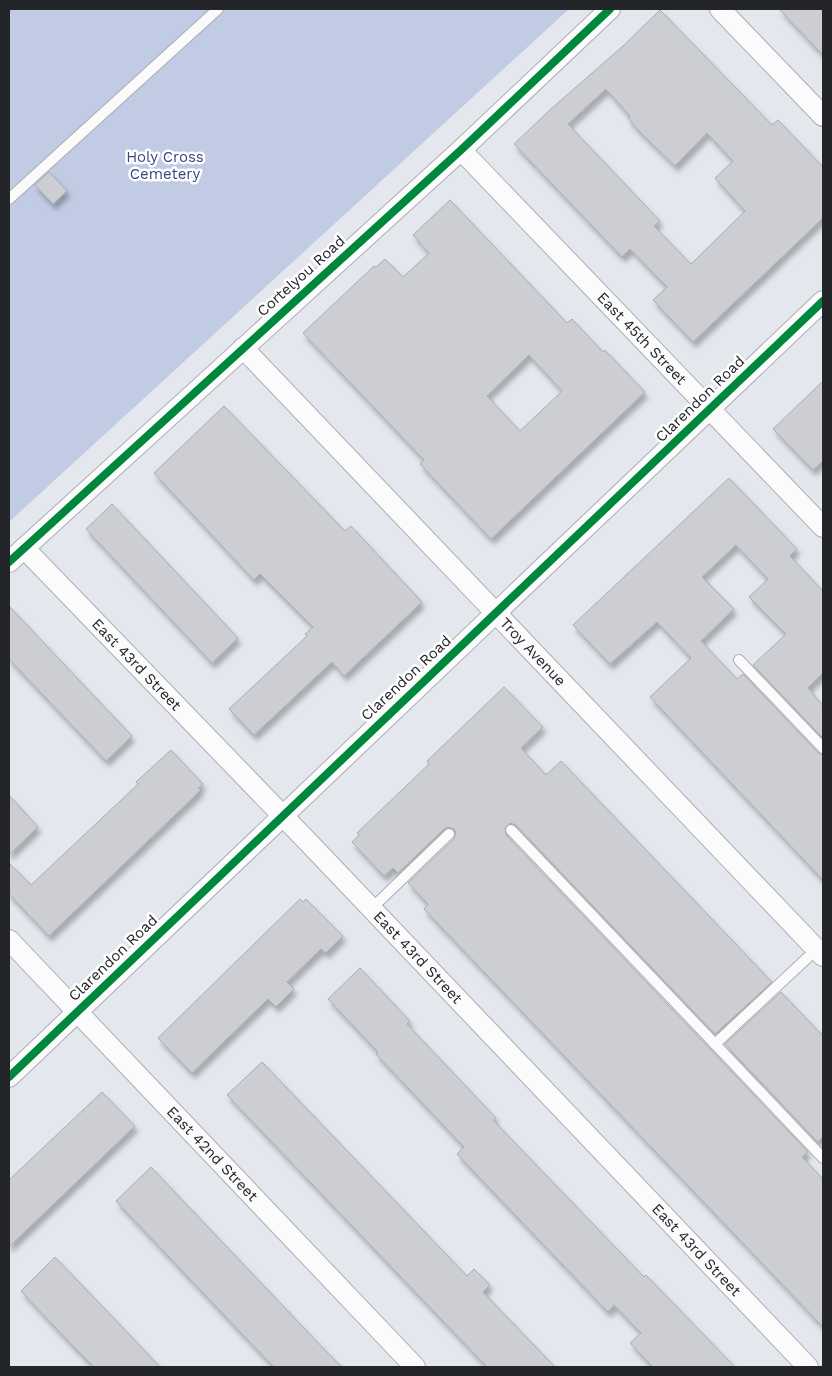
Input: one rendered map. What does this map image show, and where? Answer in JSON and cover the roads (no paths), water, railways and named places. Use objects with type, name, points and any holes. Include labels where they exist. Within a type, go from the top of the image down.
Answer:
[{"type":"street","name":"Cortelyou Road","points":[[9,562],[461,150],[610,9]]},
{"type":"street","points":[[720,9],[823,116]]},
{"type":"street","name":"East 45th Street","points":[[461,150],[823,527]]},
{"type":"street","name":"Clarendon Road","points":[[9,1077],[823,301]]},
{"type":"street","name":"Troy Avenue","points":[[243,348],[821,949]]},
{"type":"street","name":"East 43rd Street","points":[[24,548],[372,908],[808,1367]]},
{"type":"street","name":"East 42nd Street","points":[[9,940],[415,1367]]},
{"type":"lane","points":[[9,199],[218,9]]},
{"type":"lane","points":[[739,660],[823,748]]},
{"type":"lane","points":[[511,830],[823,1158]]},
{"type":"lane","points":[[372,908],[449,834]]},
{"type":"lane","points":[[715,1044],[821,949]]},
{"type":"park label","name":"Holy Cross Cemetery","points":[[165,166]]}]
